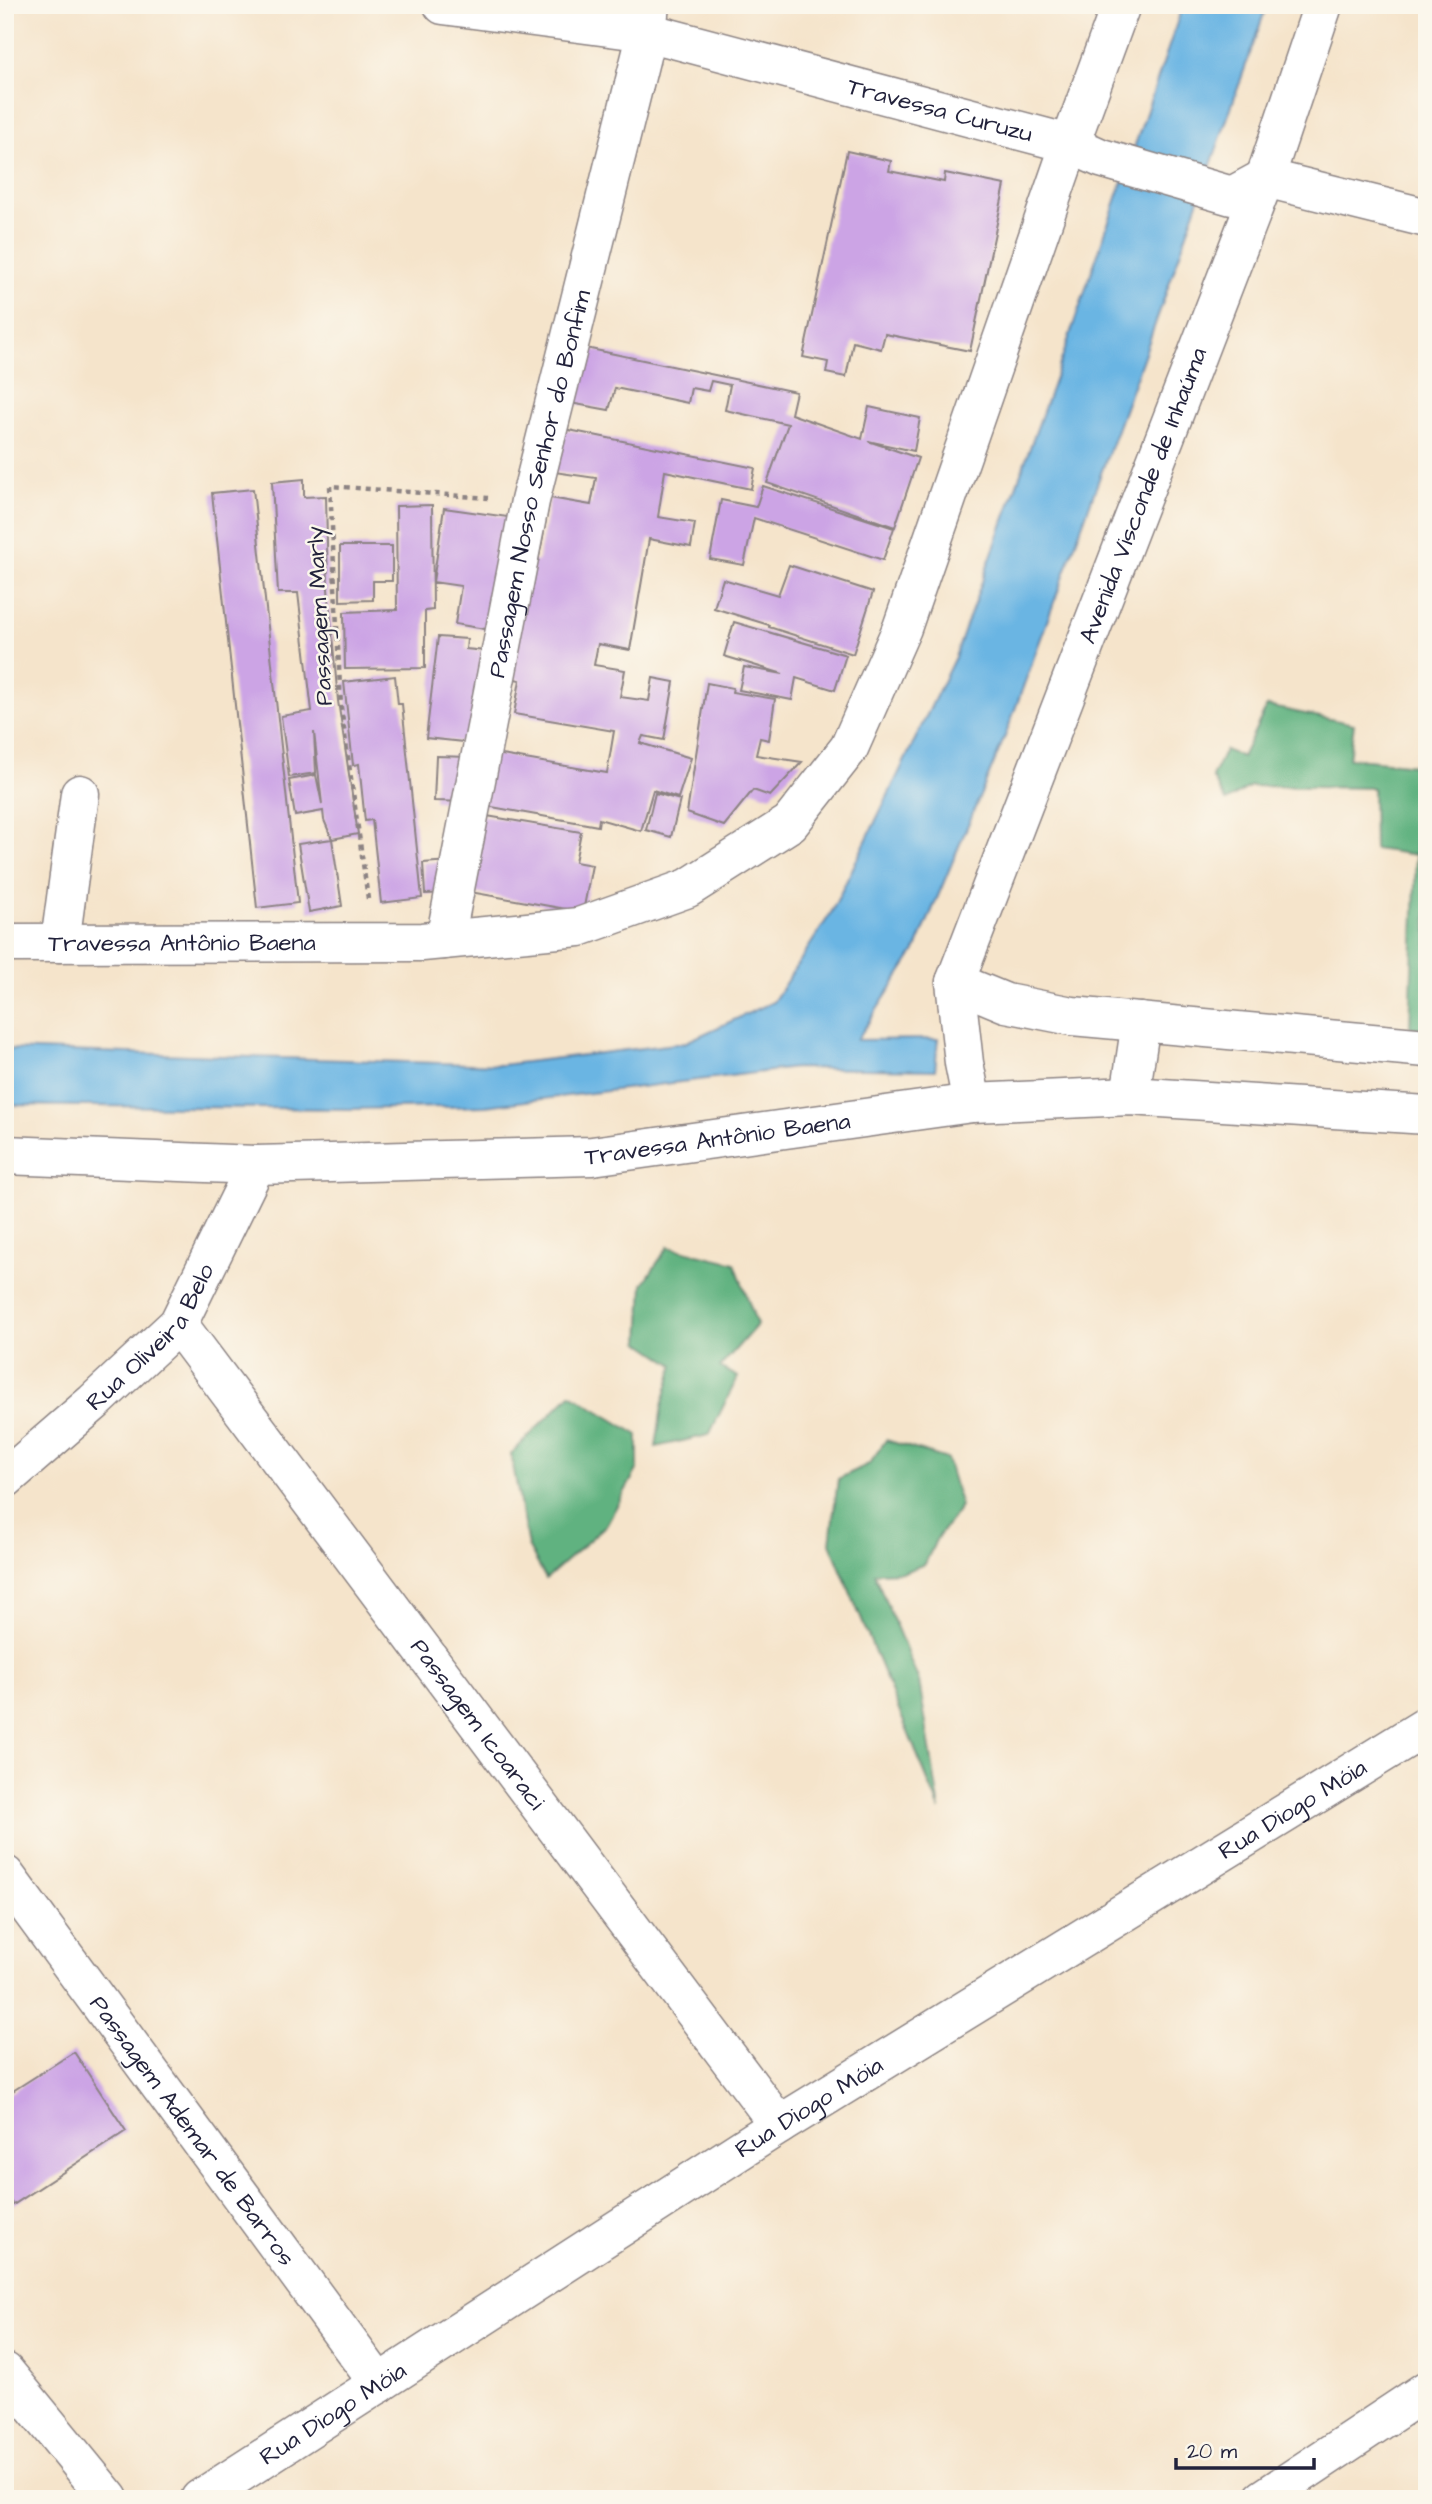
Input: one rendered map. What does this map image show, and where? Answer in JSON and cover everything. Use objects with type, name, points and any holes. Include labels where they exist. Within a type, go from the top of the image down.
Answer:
[{"type":"street","name":"Travessa Curuzu","points":[[443,5],[649,19],[1232,196],[1265,178]]},
{"type":"street","points":[[1085,151],[1121,5]]},
{"type":"street","name":"Avenida Visconde de Inhaúma","points":[[955,982],[1265,178],[1324,5]]},
{"type":"street","name":"Passagem Nosso Senhor do Bonfim","points":[[445,940],[530,501],[649,19]]},
{"type":"street","name":"Travessa Antônio Baena","points":[[5,943],[422,942],[579,927],[688,888],[790,823],[849,748],[902,628],[1085,151]]},
{"type":"street","points":[[1265,178],[1427,218]]},
{"type":"street","points":[[60,943],[80,794]]},
{"type":"street","points":[[972,1103],[961,1041],[955,982],[1006,1003],[1035,1010],[1427,1048]]},
{"type":"street","points":[[1130,1096],[1141,1022]]},
{"type":"street","name":"Travessa Antônio Baena","points":[[5,1155],[256,1165],[592,1156],[972,1103],[1130,1096],[1427,1115]]},
{"type":"street","name":"Rua Oliveira Belo","points":[[5,1479],[178,1324],[256,1165]]},
{"type":"street","name":"Passagem Icoaraci","points":[[178,1324],[779,2125]]},
{"type":"street","name":"Rua Diogo Móia","points":[[200,2499],[779,2125],[1427,1726]]},
{"type":"street","name":"Passagem Ademar de Barros","points":[[5,1875],[379,2384]]},
{"type":"street","points":[[5,2372],[108,2499]]},
{"type":"street","points":[[1262,2499],[1427,2390]]},
{"type":"path","name":"Passagem Marly","points":[[374,941],[341,706],[330,486],[530,501]]},
{"type":"green space","points":[[1267,706],[1354,724],[1349,758],[1415,765],[1416,854],[1427,855],[1427,1030],[1410,1027],[1416,855],[1374,849],[1373,788],[1251,786],[1226,801],[1212,777],[1225,750],[1242,757]]},
{"type":"green space","points":[[668,1247],[735,1263],[757,1325],[720,1367],[738,1377],[709,1435],[656,1447],[662,1406],[674,1365],[640,1342],[643,1284]]},
{"type":"green space","points":[[571,1394],[638,1435],[638,1468],[606,1525],[546,1579],[528,1546],[511,1454]]},
{"type":"green space","points":[[886,1440],[947,1459],[961,1506],[936,1540],[925,1564],[904,1572],[874,1573],[919,1681],[940,1810],[830,1543],[838,1479],[869,1464]]},
{"type":"water","points":[[1183,5],[1267,5],[1146,350],[1006,734],[915,951],[857,1040],[938,1039],[935,1070],[795,1068],[485,1106],[352,1109],[5,1105],[5,1049],[501,1065],[684,1043],[773,1002],[831,913],[955,657],[1060,364]]},
{"type":"building","points":[[847,151],[891,161],[889,171],[944,182],[945,173],[1005,185],[970,351],[885,334],[881,349],[853,342],[846,377],[826,373],[828,362],[803,357]]},
{"type":"building","points":[[581,347],[796,392],[791,414],[862,439],[869,407],[920,418],[914,451],[868,441],[918,458],[895,527],[767,483],[788,424],[725,410],[730,385],[711,381],[708,391],[691,388],[688,403],[615,388],[609,410],[570,403]]},
{"type":"building","points":[[564,429],[755,468],[751,489],[665,471],[658,517],[695,523],[691,547],[649,539],[630,650],[598,644],[594,665],[625,670],[620,697],[649,701],[653,678],[674,682],[664,740],[643,736],[640,743],[691,758],[678,798],[653,790],[641,831],[599,819],[598,826],[481,805],[490,753],[607,773],[614,731],[514,714],[520,680],[504,677],[524,559],[538,562],[550,498],[591,505],[596,478],[554,472]]},
{"type":"building","points":[[304,479],[304,497],[326,496],[328,589],[338,701],[358,834],[332,839],[323,811],[295,816],[289,780],[316,775],[322,804],[314,732],[316,773],[289,777],[281,716],[312,711],[298,593],[278,593],[272,482]]},
{"type":"building","points":[[763,486],[894,528],[883,560],[754,518],[744,565],[710,559],[721,500],[756,507]]},
{"type":"building","points":[[253,489],[298,903],[257,908],[212,493]]},
{"type":"building","points":[[432,505],[433,610],[425,611],[425,668],[345,669],[344,612],[397,610],[396,506]]},
{"type":"building","points":[[444,508],[508,517],[491,630],[455,624],[461,586],[433,582]]},
{"type":"building","points":[[340,546],[392,546],[392,581],[373,581],[373,600],[340,601]]},
{"type":"building","points":[[789,565],[873,592],[853,654],[714,608],[723,579],[778,595]]},
{"type":"building","points":[[734,622],[846,655],[835,690],[796,678],[792,700],[739,690],[744,667],[783,674],[724,656]]},
{"type":"building","points":[[438,637],[467,639],[466,649],[485,651],[473,743],[426,738]]},
{"type":"building","points":[[395,676],[398,704],[402,704],[422,898],[381,903],[372,820],[365,821],[359,764],[353,765],[344,682]]},
{"type":"building","points":[[707,683],[733,688],[732,692],[775,699],[769,740],[760,738],[756,755],[802,762],[770,796],[753,790],[724,826],[687,813]]},
{"type":"building","points":[[436,756],[469,757],[468,802],[434,801]]},
{"type":"building","points":[[655,793],[680,800],[671,837],[646,830]]},
{"type":"building","points":[[481,815],[581,832],[575,862],[592,865],[583,912],[470,892]]},
{"type":"building","points":[[332,839],[342,906],[309,912],[298,844]]},
{"type":"building","points":[[450,861],[451,893],[425,894],[423,863]]},
{"type":"building","points":[[74,2052],[126,2131],[13,2205],[5,2193],[5,2096]]}]
